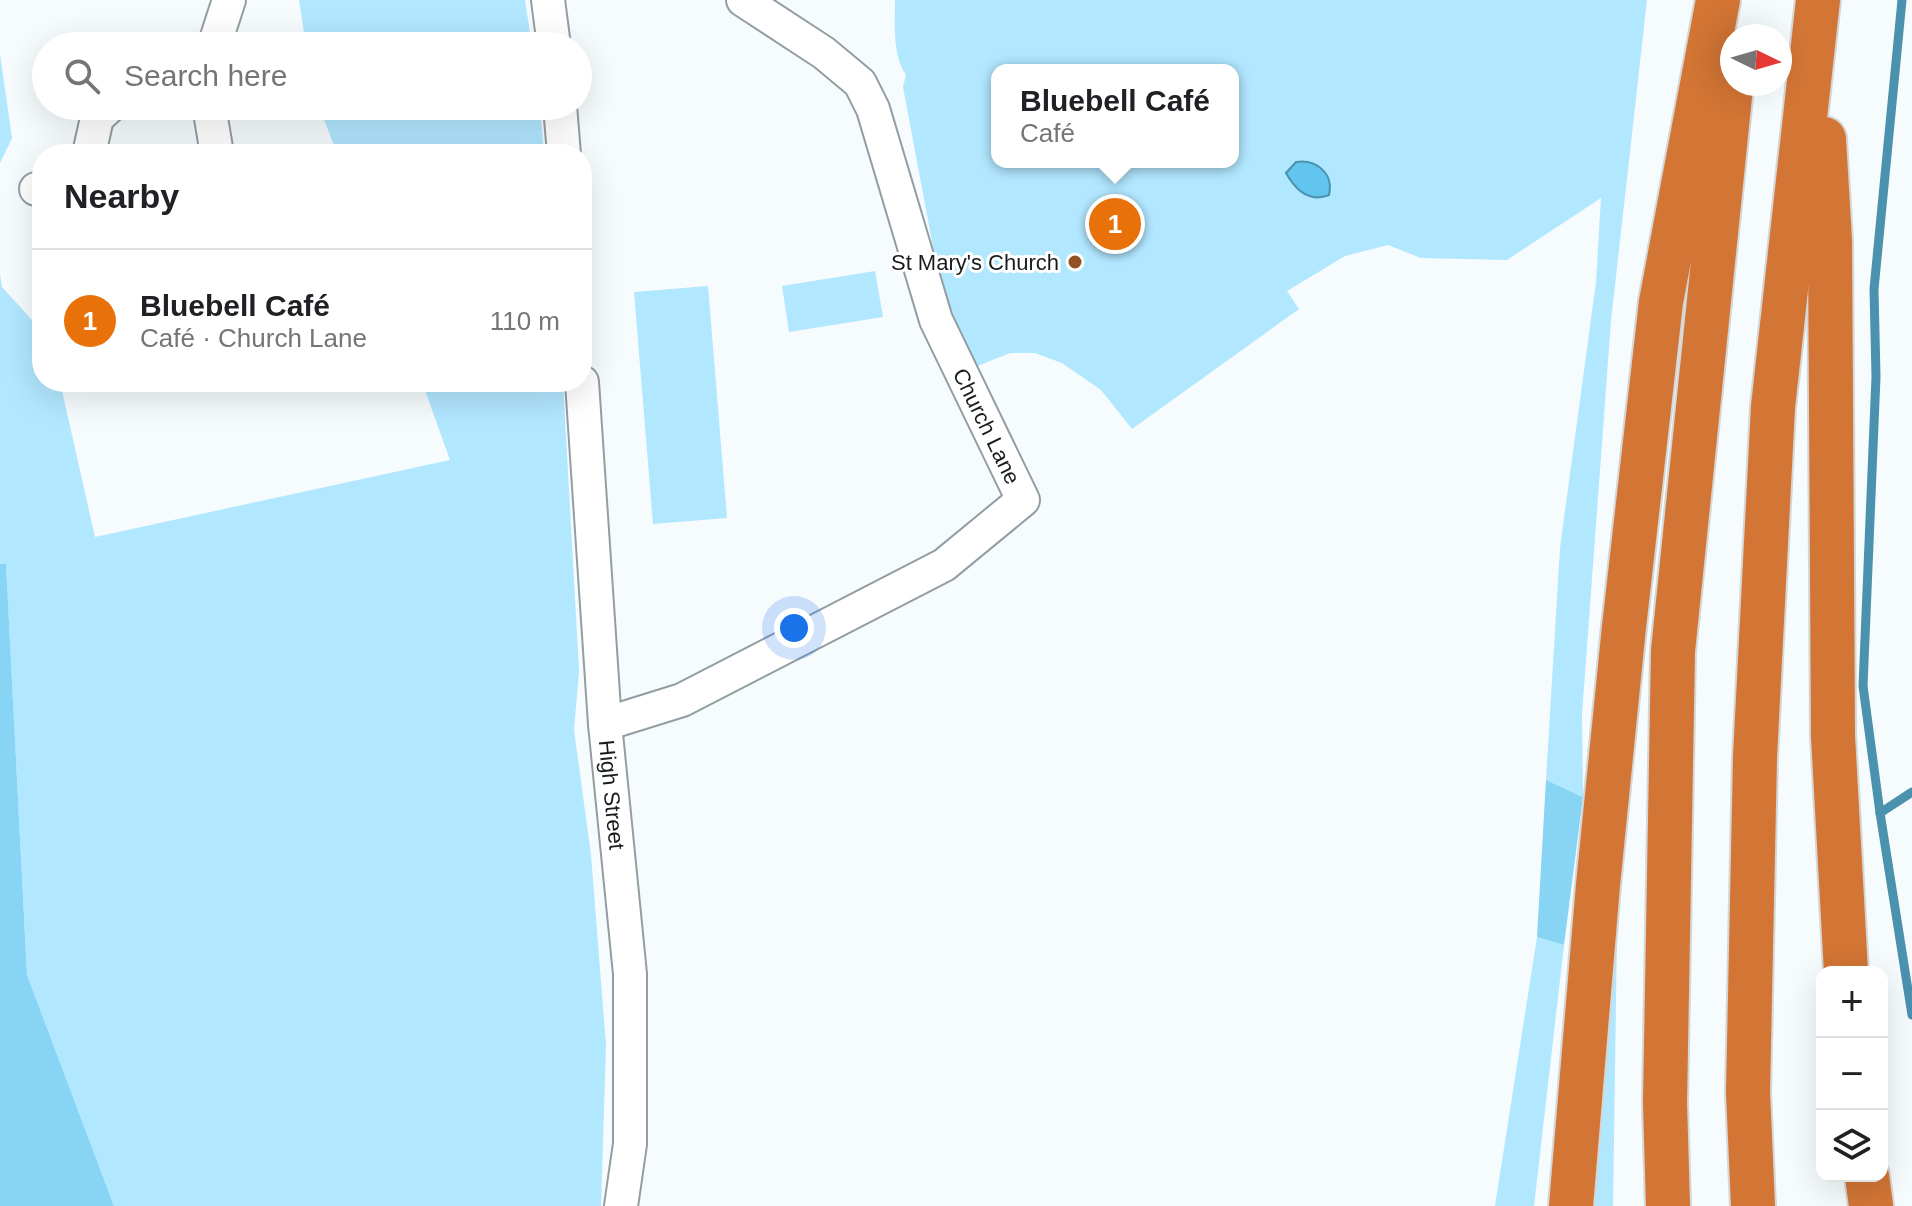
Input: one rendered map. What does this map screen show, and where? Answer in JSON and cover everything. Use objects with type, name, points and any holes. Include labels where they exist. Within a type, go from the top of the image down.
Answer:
[{"type":"highway","points":[[1571,1206],[1602,840],[1661,302],[1718,0]]},
{"type":"highway","points":[[1737,24],[1740,0]]},
{"type":"highway","points":[[1817,11],[1830,241],[1833,736],[1846,966]]},
{"type":"highway","points":[[1753,1206],[1748,1092],[1754,773],[1773,407],[1817,11]]},
{"type":"highway","points":[[1668,1206],[1665,1103],[1673,651],[1730,96]]},
{"type":"highway","points":[[1868,1182],[1871,1206]]},
{"type":"street","points":[[219,32],[229,0]]},
{"type":"street","points":[[548,0],[552,32]]},
{"type":"street","name":"Church Lane","points":[[605,724],[682,700],[944,565],[1023,500],[936,320],[873,109],[860,83],[824,53],[743,0]]},
{"type":"street","points":[[864,152],[873,136],[873,109]]},
{"type":"street","points":[[91,144],[97,120]]},
{"type":"street","points":[[211,120],[215,144]]},
{"type":"street","points":[[561,120],[563,144]]},
{"type":"street","name":"High Street","points":[[583,392],[605,724],[630,974],[630,1144],[621,1206]]},
{"type":"shaded area","points":[[299,0],[525,0],[530,32],[304,32]]},
{"type":"shaded area","points":[[895,0],[1647,0],[1611,321],[1582,714],[1583,797],[1546,780],[1560,548],[1596,282],[1601,198],[1507,260],[1421,258],[1388,245],[1345,256],[1287,291],[1299,309],[1132,429],[1101,390],[1062,363],[1035,353],[1010,353],[975,367],[946,316],[903,87],[906,75],[898,58]]},
{"type":"shaded area","points":[[0,54],[12,138],[0,163]]},
{"type":"shaded area","points":[[324,120],[541,120],[543,144],[333,144]]},
{"type":"shaded area","points":[[1296,162],[1310,163],[1322,169],[1329,180],[1329,195],[1309,196],[1298,189],[1286,173]]},
{"type":"shaded area","points":[[875,271],[883,317],[789,332],[782,286]]},
{"type":"shaded area","points":[[0,274],[2,287],[32,320],[32,392],[62,392],[95,537],[450,460],[426,392],[564,392],[579,671],[574,730],[591,855],[606,1045],[601,1206],[114,1206],[27,975],[6,565],[0,564]]},
{"type":"shaded area","points":[[708,286],[727,518],[653,524],[634,292]]},
{"type":"shaded area","points":[[0,564],[6,564],[27,975],[114,1206],[0,1206]]},
{"type":"shaded area","points":[[1546,780],[1583,797],[1564,945],[1537,937]]},
{"type":"shaded area","points":[[1617,933],[1613,1206],[1594,1206]]},
{"type":"shaded area","points":[[1537,937],[1564,945],[1534,1206],[1495,1206]]},
{"type":"waterway","points":[[1902,0],[1874,289],[1876,377],[1863,686],[1912,1015]]},
{"type":"waterway","points":[[1880,813],[1912,792]]},
{"type":"place","name":"Bluebell Café","points":[[1115,224]]},
{"type":"place","name":"St Mary's Church","points":[[1075,262]]}]
